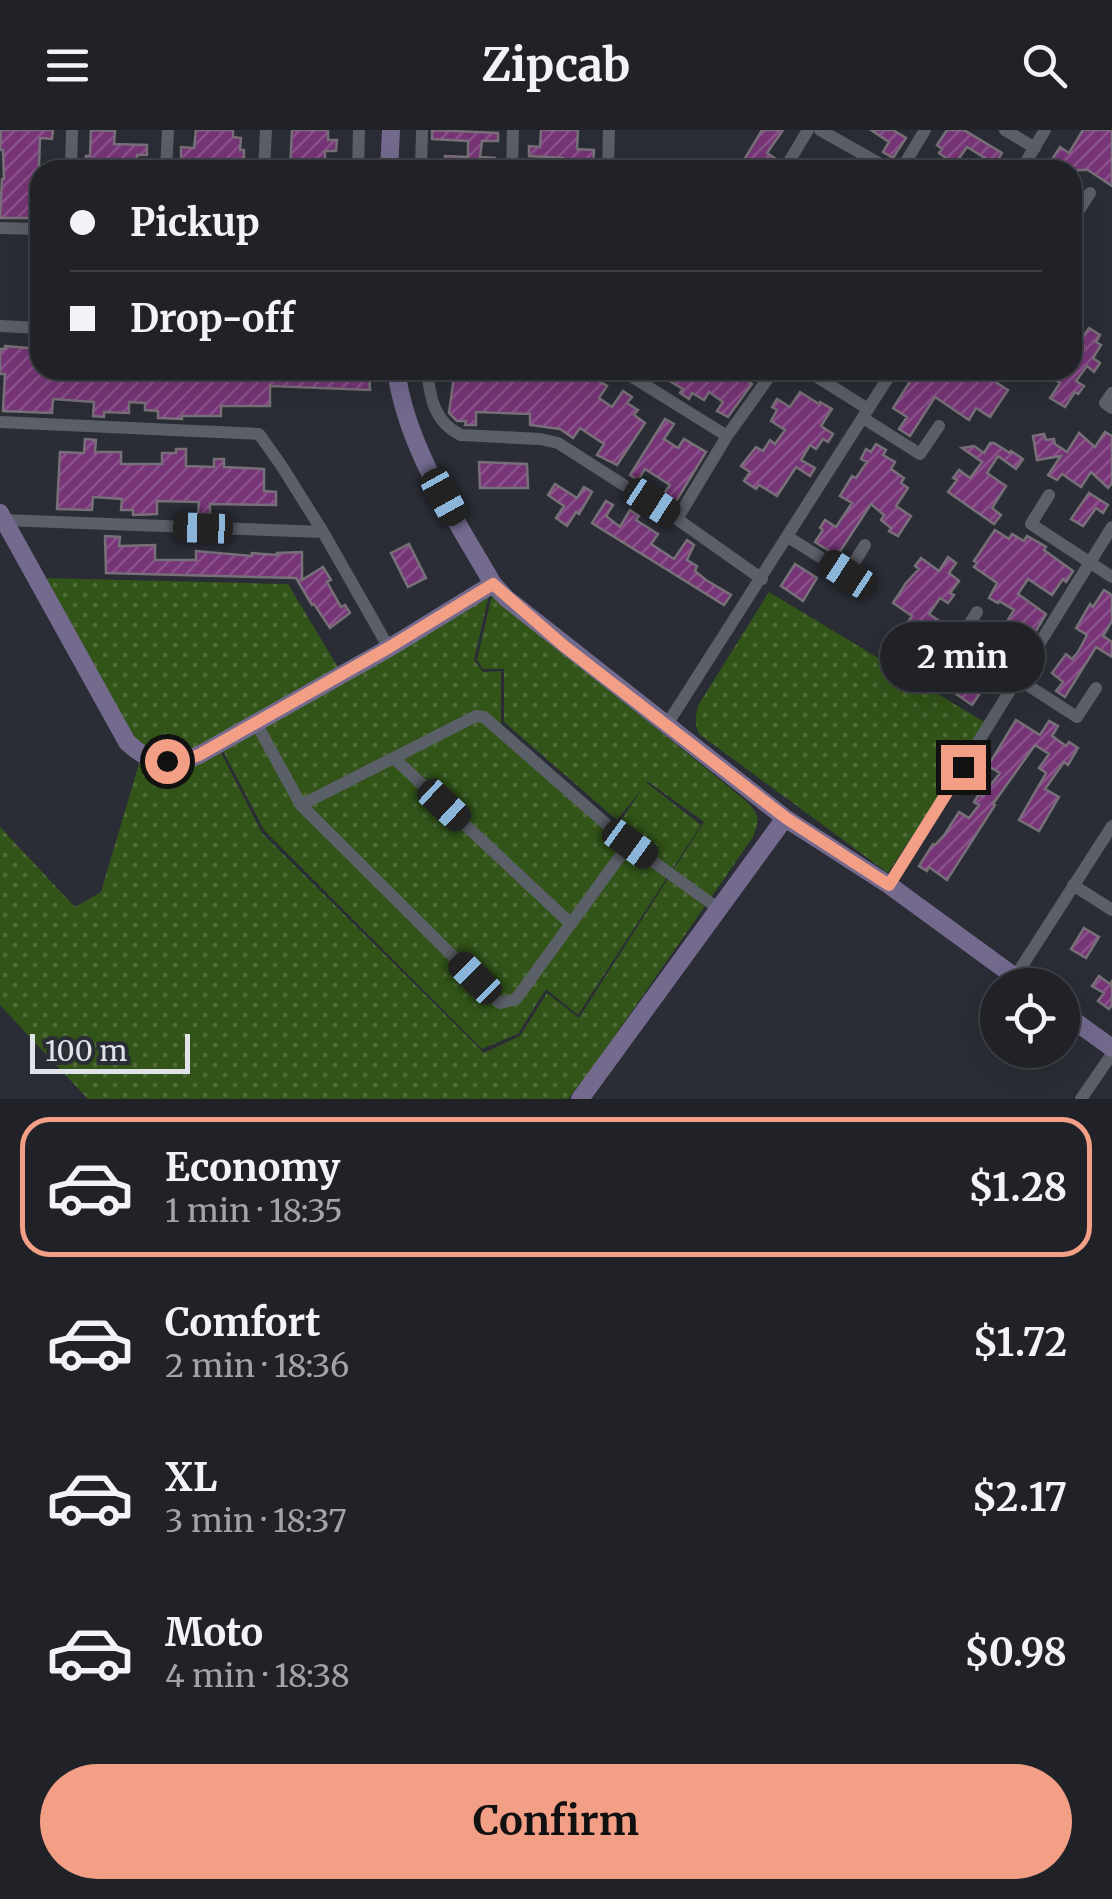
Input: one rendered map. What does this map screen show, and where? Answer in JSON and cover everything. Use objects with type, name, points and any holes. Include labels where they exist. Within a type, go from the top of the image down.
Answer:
[{"type":"street","points":[[70,160],[72,130]]},
{"type":"street","points":[[166,160],[168,130]]},
{"type":"street","points":[[264,160],[266,130]]},
{"type":"street","points":[[358,160],[360,130]]},
{"type":"street","points":[[390,160],[391,130]]},
{"type":"street","points":[[420,160],[422,130]]},
{"type":"street","points":[[512,160],[514,130]]},
{"type":"street","points":[[608,160],[610,130]]},
{"type":"street","points":[[790,160],[808,130]]},
{"type":"street","points":[[820,130],[872,160]]},
{"type":"street","points":[[907,160],[925,130]]},
{"type":"street","points":[[1005,130],[1035,148]]},
{"type":"street","points":[[1027,160],[1046,130]]},
{"type":"street","points":[[1082,205],[1090,193]]},
{"type":"street","points":[[0,228],[30,229]]},
{"type":"street","points":[[0,326],[30,328]]},
{"type":"street","points":[[398,380],[410,430],[493,584],[564,646],[786,818],[889,885],[1002,968]]},
{"type":"street","points":[[428,380],[436,413],[450,430],[461,436],[540,438],[558,443],[762,578]]},
{"type":"street","points":[[637,380],[727,436]]},
{"type":"street","points":[[677,519],[727,436],[767,380]]},
{"type":"street","points":[[820,380],[920,454],[938,426]]},
{"type":"street","points":[[666,726],[886,380]]},
{"type":"street","points":[[1112,393],[1105,404],[1112,408]]},
{"type":"street","points":[[0,422],[259,434],[322,532],[388,648]]},
{"type":"street","points":[[1050,495],[1030,524],[1112,577]]},
{"type":"street","points":[[2,516],[127,742],[148,759],[185,760],[199,755],[493,584]]},
{"type":"street","points":[[2,516],[322,532]]},
{"type":"street","points":[[889,885],[1112,528]]},
{"type":"street","points":[[788,537],[847,574],[865,545]]},
{"type":"street","points":[[977,612],[959,640],[1018,678],[1078,716],[1096,688]]},
{"type":"street","points":[[301,805],[476,716],[484,717],[630,844],[719,908]]},
{"type":"street","points":[[256,723],[301,805],[500,1002],[516,999],[630,844]]},
{"type":"street","points":[[394,758],[571,924]]},
{"type":"street","points":[[580,1099],[786,818]]},
{"type":"street","points":[[1027,968],[1073,884],[1112,826]]},
{"type":"street","points":[[1073,884],[1112,910]]},
{"type":"street","points":[[1080,1026],[1112,1051],[1081,1099]]},
{"type":"green space","points":[[42,578],[288,584],[339,669],[214,739],[262,833],[484,1053],[520,1036],[547,993],[579,1018],[704,822],[647,781],[701,825],[578,1015],[546,989],[518,1034],[482,1049],[264,830],[222,749],[489,594],[474,660],[483,672],[501,671],[501,738],[612,834],[642,789],[617,820],[504,722],[504,669],[483,669],[477,660],[492,595],[745,800],[757,817],[753,837],[568,1099],[88,1099],[0,1005],[0,827],[75,907],[101,892],[143,750],[132,739]]},
{"type":"green space","points":[[769,592],[986,723],[888,873],[699,734],[699,704]]},
{"type":"building","points":[[1,130],[53,130],[52,139],[40,138],[39,160],[30,160],[30,218],[0,218],[4,179]]},
{"type":"building","points":[[91,130],[115,131],[114,144],[147,145],[147,155],[137,155],[137,160],[86,160],[90,156]]},
{"type":"building","points":[[196,130],[233,130],[233,137],[241,138],[244,159],[181,160],[181,147],[194,148]]},
{"type":"building","points":[[292,130],[328,130],[328,140],[337,140],[336,151],[325,151],[325,160],[290,160]]},
{"type":"building","points":[[432,130],[498,133],[498,141],[482,141],[480,157],[495,160],[445,160],[445,156],[468,157],[468,141],[432,139]]},
{"type":"building","points":[[541,130],[578,130],[577,149],[594,150],[594,160],[529,156],[529,146],[540,147]]},
{"type":"building","points":[[762,130],[783,130],[767,153],[775,160],[744,160]]},
{"type":"building","points":[[871,130],[893,130],[906,138],[893,158],[883,152],[889,142]]},
{"type":"building","points":[[947,130],[964,130],[1002,153],[998,160],[988,160],[967,147],[958,160],[945,160],[937,145]]},
{"type":"building","points":[[1083,130],[1112,130],[1112,186],[1082,170],[1082,160],[1052,160],[1060,147],[1069,153]]},
{"type":"building","points":[[1089,328],[1100,335],[1096,342],[1101,345],[1093,358],[1100,363],[1094,372],[1087,366],[1082,373],[1082,338]]},
{"type":"building","points":[[30,348],[30,380],[370,380],[370,390],[270,386],[270,406],[221,406],[221,416],[182,419],[158,418],[158,411],[145,410],[145,403],[129,402],[129,413],[104,412],[104,417],[93,416],[94,402],[53,399],[52,413],[3,411],[5,374],[0,374],[0,349]]},
{"type":"building","points":[[453,380],[597,380],[607,386],[599,398],[612,407],[623,391],[632,397],[627,403],[638,410],[634,415],[645,423],[617,465],[597,455],[604,444],[580,428],[573,438],[560,429],[530,425],[530,414],[476,412],[476,425],[465,425],[466,421],[457,421],[449,413]]},
{"type":"building","points":[[668,380],[752,380],[728,417],[717,411],[723,402],[709,392],[704,400],[692,393],[689,399],[680,393],[683,389]]},
{"type":"building","points":[[911,380],[995,380],[1008,390],[990,417],[976,408],[969,420],[935,397],[910,436],[899,429],[907,417],[893,408]]},
{"type":"building","points":[[1055,380],[1077,380],[1084,386],[1065,407],[1050,398],[1060,383]]},
{"type":"building","points":[[800,392],[832,409],[821,426],[833,434],[816,449],[810,445],[801,460],[815,468],[810,476],[796,467],[777,496],[759,485],[756,489],[744,481],[750,472],[741,466],[756,447],[763,451],[770,440],[775,444],[785,430],[771,421],[777,399],[790,407]]},
{"type":"building","points":[[665,419],[674,424],[664,439],[678,448],[684,439],[706,452],[675,503],[663,495],[670,485],[645,469],[638,480],[630,475]]},
{"type":"building","points":[[1105,432],[1112,436],[1112,483],[1108,488],[1091,472],[1081,487],[1062,474],[1057,480],[1048,475],[1061,456],[1037,460],[1033,436],[1044,434],[1046,440],[1054,439],[1067,452],[1079,433],[1095,447]]},
{"type":"building","points":[[85,439],[96,440],[95,452],[121,452],[121,464],[162,464],[162,453],[186,449],[186,466],[214,467],[214,459],[224,459],[224,467],[264,469],[264,491],[276,492],[276,505],[210,504],[210,514],[198,514],[199,502],[157,501],[157,514],[133,515],[133,510],[121,510],[122,499],[93,497],[92,510],[57,509],[60,452],[84,453]]},
{"type":"building","points":[[990,443],[1023,459],[1016,469],[998,456],[987,473],[1006,486],[992,508],[1001,515],[994,524],[948,492],[959,470],[970,478],[982,462],[962,448],[974,446],[984,453]]},
{"type":"building","points":[[876,444],[886,450],[883,455],[895,462],[891,469],[904,478],[901,483],[908,488],[896,506],[911,516],[898,536],[889,531],[891,528],[881,520],[884,515],[871,504],[837,556],[815,542],[825,520],[836,527],[852,503],[840,496],[852,476],[856,478],[867,462],[861,459],[866,449],[871,452]]},
{"type":"building","points":[[479,462],[527,464],[528,488],[480,488]]},
{"type":"building","points":[[555,484],[577,498],[584,487],[592,492],[567,526],[556,518],[564,506],[548,495]]},
{"type":"building","points":[[1089,493],[1108,505],[1103,513],[1096,508],[1083,526],[1071,519]]},
{"type":"building","points":[[606,501],[613,505],[606,516],[620,527],[630,510],[639,516],[636,520],[658,534],[651,544],[674,559],[687,540],[694,545],[687,560],[697,566],[695,571],[706,580],[731,595],[724,605],[592,523]]},
{"type":"building","points":[[995,530],[1009,539],[1012,534],[1024,541],[1027,536],[1073,571],[1052,595],[1028,579],[1018,594],[1046,614],[1036,631],[1023,623],[1007,649],[1017,656],[1012,663],[990,649],[1014,610],[989,598],[997,583],[974,567]]},
{"type":"building","points":[[105,536],[120,537],[119,546],[155,545],[155,560],[196,560],[196,551],[252,556],[302,552],[302,580],[323,567],[341,607],[345,605],[350,613],[330,628],[296,578],[106,573]]},
{"type":"building","points":[[409,544],[426,578],[408,587],[391,553]]},
{"type":"building","points":[[948,557],[956,563],[949,573],[959,581],[950,593],[954,595],[948,603],[940,598],[929,614],[938,620],[933,628],[924,623],[915,636],[904,628],[912,616],[893,603],[919,569],[915,566],[921,558],[939,571]]},
{"type":"building","points":[[795,564],[817,578],[803,601],[781,586]]},
{"type":"building","points":[[1104,590],[1112,595],[1112,621],[1103,636],[1112,642],[1112,657],[1096,647],[1065,697],[1056,691],[1063,682],[1052,673],[1066,654],[1072,659],[1078,652],[1087,635],[1076,628]]},
{"type":"building","points":[[954,662],[964,669],[956,679],[979,695],[972,705],[939,682]]},
{"type":"building","points":[[1016,720],[1040,735],[1049,721],[1058,726],[1052,736],[1066,746],[1069,742],[1078,748],[1045,789],[1059,797],[1039,831],[1019,820],[1046,773],[1039,768],[1049,754],[1035,745],[947,880],[929,867],[927,871],[919,866],[959,812],[969,818],[979,805],[974,802],[979,794],[982,796],[1000,773],[988,766]]},
{"type":"building","points":[[1084,928],[1099,937],[1086,958],[1071,949]]},
{"type":"building","points":[[1099,976],[1110,984],[1112,981],[1109,1009],[1098,1001],[1104,993],[1092,986]]},
{"type":"route","points":[[167,761],[199,755],[493,584],[564,646],[786,818],[889,885],[963,767]]}]
